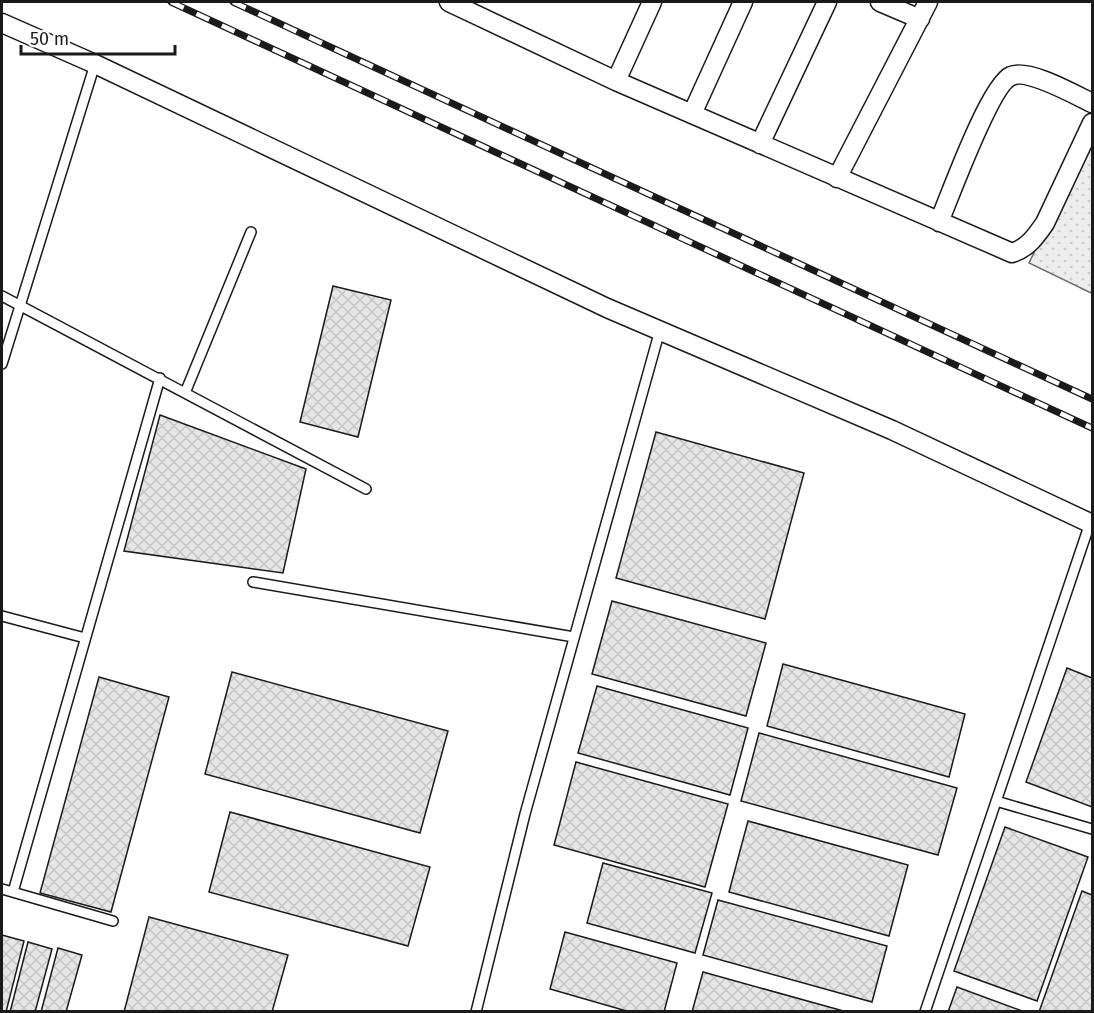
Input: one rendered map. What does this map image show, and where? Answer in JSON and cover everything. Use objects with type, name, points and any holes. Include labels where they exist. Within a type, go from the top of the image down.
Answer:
[{"type":"street","points":[[449,2],[616,81],[1012,253],[1022,250],[1035,238],[1045,223],[1092,123]]},
{"type":"street","points":[[616,81],[652,2]]},
{"type":"street","points":[[692,114],[743,2]]},
{"type":"street","points":[[760,144],[827,2]]},
{"type":"street","points":[[880,2],[920,19]]},
{"type":"street","points":[[837,178],[928,2]]},
{"type":"street","points":[[2,23],[95,64],[310,169],[660,330],[892,430],[1091,524]]},
{"type":"street","points":[[939,222],[982,121],[1003,82],[1012,75],[1030,75],[1092,103]]},
{"type":"lane","points":[[2,364],[95,64]]},
{"type":"lane","points":[[185,393],[251,232]]},
{"type":"lane","points":[[2,296],[366,489]]},
{"type":"lane","points":[[476,1011],[525,814],[660,330]]},
{"type":"lane","points":[[13,892],[160,378]]},
{"type":"lane","points":[[925,1011],[1091,524]]},
{"type":"lane","points":[[253,582],[574,638]]},
{"type":"lane","points":[[2,616],[85,638]]},
{"type":"lane","points":[[996,801],[1092,830]]},
{"type":"lane","points":[[2,889],[113,921]]},
{"type":"shaded area","points":[[1092,132],[1092,289],[1091,293],[1029,263]]},
{"type":"building","points":[[333,286],[391,300],[358,437],[300,422]]},
{"type":"building","points":[[160,415],[306,469],[283,573],[124,551]]},
{"type":"building","points":[[656,432],[804,473],[765,619],[616,578]]},
{"type":"building","points":[[612,601],[766,643],[746,716],[592,674]]},
{"type":"building","points":[[783,664],[965,714],[949,777],[767,726]]},
{"type":"building","points":[[1067,668],[1092,678],[1092,807],[1026,782]]},
{"type":"building","points":[[232,672],[448,731],[420,833],[205,774]]},
{"type":"building","points":[[99,677],[169,697],[111,912],[40,893]]},
{"type":"building","points":[[597,686],[748,728],[730,795],[578,753]]},
{"type":"building","points":[[759,733],[957,788],[938,855],[741,801]]},
{"type":"building","points":[[576,762],[728,804],[705,887],[554,845]]},
{"type":"building","points":[[230,812],[430,867],[408,946],[209,892]]},
{"type":"building","points":[[748,821],[908,865],[889,936],[729,892]]},
{"type":"building","points":[[1005,827],[1088,857],[1037,1001],[954,971]]},
{"type":"building","points":[[603,863],[712,893],[695,953],[587,923]]},
{"type":"building","points":[[1082,891],[1092,895],[1092,1012],[1039,1012]]},
{"type":"building","points":[[718,900],[887,946],[872,1002],[703,955]]},
{"type":"building","points":[[149,917],[288,955],[272,1012],[124,1012]]},
{"type":"building","points":[[565,932],[677,963],[664,1012],[630,1012],[550,989]]},
{"type":"building","points":[[2,935],[24,941],[6,1012],[2,1012]]},
{"type":"building","points":[[28,942],[52,949],[35,1012],[10,1012]]},
{"type":"building","points":[[58,948],[82,955],[66,1012],[41,1012]]},
{"type":"building","points":[[703,972],[847,1012],[692,1012]]},
{"type":"building","points":[[957,987],[1025,1012],[948,1012]]},
{"type":"railway","points":[[171,2],[1092,428]]},
{"type":"railway","points":[[233,2],[1092,399]]}]
